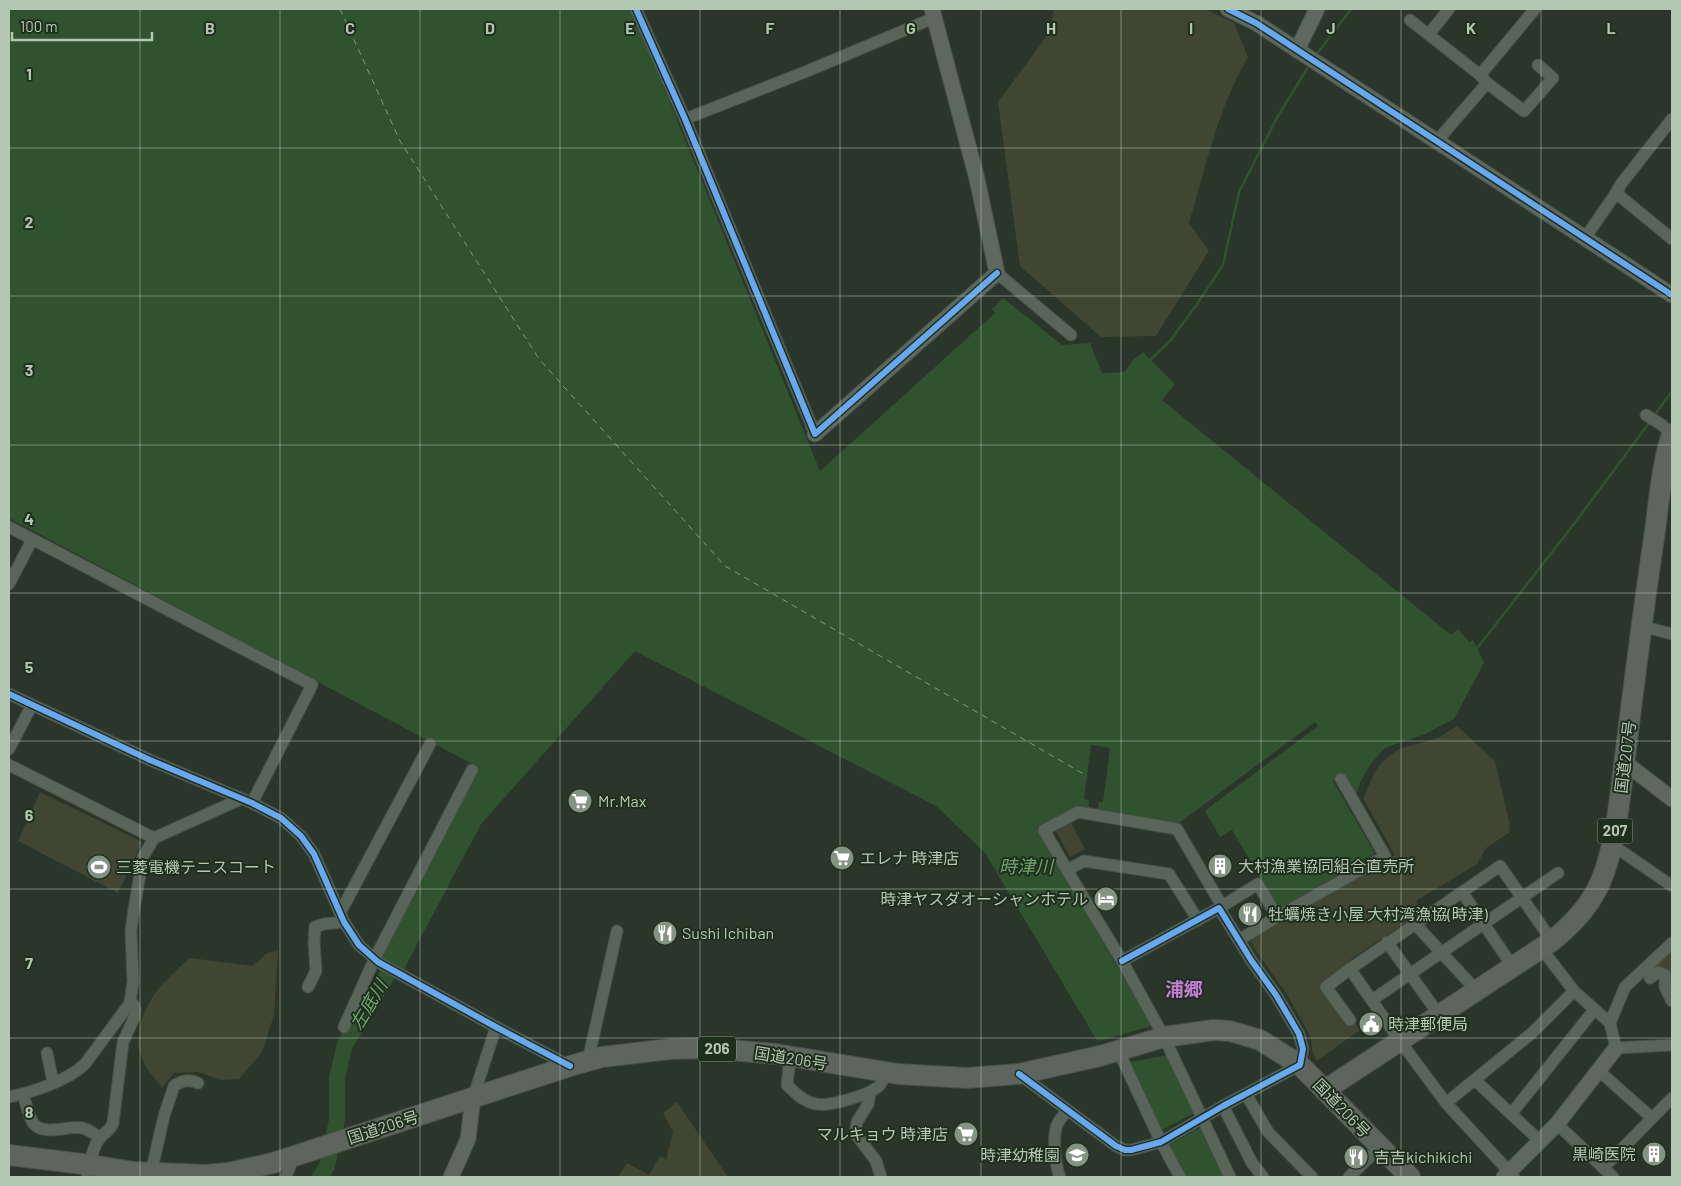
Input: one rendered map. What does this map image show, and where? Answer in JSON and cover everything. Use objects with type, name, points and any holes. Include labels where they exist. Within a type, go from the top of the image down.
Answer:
[{"type":"highway","name":"国道207号","points":[[1325,1090],[1546,945],[1578,917],[1593,898],[1604,873],[1616,823],[1641,626],[1669,432]]},
{"type":"highway","name":"国道206号","points":[[9,1155],[89,1171],[205,1175],[228,1173],[273,1163],[319,1149],[602,1057],[670,1049],[708,1048],[790,1057],[886,1072],[967,1078],[1019,1074],[1164,1038],[1214,1030],[1235,1032],[1260,1040],[1300,1065],[1410,1177]]},
{"type":"street","points":[[636,9],[685,119],[815,434],[997,273]]},
{"type":"street","points":[[1228,9],[1256,23],[1672,295]]},
{"type":"street","points":[[1297,50],[1317,9]]},
{"type":"street","points":[[1429,34],[1449,9]]},
{"type":"street","points":[[1437,141],[1535,9]]},
{"type":"street","points":[[685,119],[805,72],[934,13],[977,179],[997,273],[1072,335]]},
{"type":"street","points":[[1410,20],[1524,111],[1553,78],[1538,65]]},
{"type":"street","points":[[1585,238],[1621,184],[1672,119]]},
{"type":"street","points":[[1616,193],[1672,239]]},
{"type":"street","points":[[1646,414],[1669,432]]},
{"type":"street","points":[[9,528],[312,685],[247,801],[154,838],[143,857],[131,931],[133,981],[130,1000],[119,1020],[86,1064],[77,1072],[23,1094],[9,1097]]},
{"type":"street","points":[[9,584],[32,540]]},
{"type":"street","points":[[1641,626],[1672,634]]},
{"type":"street","points":[[9,694],[150,760],[247,801],[281,818],[301,836],[314,854],[342,917],[359,945],[377,960],[496,1027],[579,1063],[617,931]]},
{"type":"street","points":[[9,749],[32,705]]},
{"type":"street","points":[[308,988],[316,971],[315,927],[342,917],[430,744]]},
{"type":"street","points":[[1624,762],[1671,794]]},
{"type":"street","points":[[9,765],[154,838]]},
{"type":"street","points":[[344,1026],[472,770]]},
{"type":"street","points":[[1239,940],[1385,856],[1341,779]]},
{"type":"street","points":[[1019,1074],[1116,1146],[1125,1150],[1131,1150],[1161,1142],[1202,1118],[1223,1106],[1300,1065],[1303,1049],[1299,1034],[1276,995],[1239,940],[1177,829],[1078,812],[1044,830],[1122,962],[1164,1038],[1202,1118],[1230,1177]]},
{"type":"street","points":[[1611,844],[1672,886]]},
{"type":"street","points":[[1067,870],[1084,860],[1169,874],[1198,920]]},
{"type":"street","points":[[1350,1020],[1326,987],[1387,942],[1500,866],[1522,898],[1546,945],[1574,991],[1610,1023]]},
{"type":"street","points":[[1372,1000],[1558,873]]},
{"type":"street","points":[[1122,962],[1258,884],[1277,917]]},
{"type":"street","points":[[1462,892],[1513,967]]},
{"type":"street","points":[[1415,924],[1477,992]]},
{"type":"street","points":[[1387,942],[1440,1016]]},
{"type":"street","points":[[1350,968],[1446,1103],[1509,1176],[1557,1124],[1616,1048],[1610,1023],[1625,987],[1672,942]]},
{"type":"street","points":[[1650,978],[1658,972],[1665,975],[1665,987],[1672,1001]]},
{"type":"street","points":[[1446,1103],[1532,1033],[1574,991]]},
{"type":"street","points":[[89,1171],[94,1149],[100,1138],[108,1132],[113,1123],[122,1042],[131,1024],[135,1010],[130,1000]]},
{"type":"street","points":[[1511,1114],[1594,1010]]},
{"type":"street","points":[[451,1177],[468,1139],[473,1098],[496,1027]]},
{"type":"street","points":[[1616,1048],[1672,1045]]},
{"type":"street","points":[[47,1053],[53,1082]]},
{"type":"street","points":[[1109,1053],[1180,1177]]},
{"type":"street","points":[[790,1057],[786,1086],[806,1101],[820,1104],[841,1101],[870,1092],[879,1085],[886,1072]]},
{"type":"street","points":[[1599,1071],[1652,1118]]},
{"type":"street","points":[[151,1173],[164,1116],[174,1086],[192,1080],[198,1083]]},
{"type":"street","points":[[1475,1080],[1540,1141]]},
{"type":"street","points":[[870,1092],[868,1104],[857,1122],[855,1133],[876,1161],[881,1177]]},
{"type":"street","points":[[23,1094],[30,1118],[39,1128],[47,1130],[82,1128],[100,1138]]},
{"type":"street","points":[[1246,1094],[1268,1132],[1312,1177]]},
{"type":"street","points":[[1603,1168],[1672,1098]]},
{"type":"street","points":[[1223,1106],[1252,1163],[1263,1177]]},
{"type":"street","points":[[1060,1177],[1057,1171],[1055,1155],[1056,1127],[1067,1110]]},
{"type":"street","points":[[1557,1124],[1613,1177]]},
{"type":"street","points":[[1349,1177],[1380,1147]]},
{"type":"street","points":[[286,1177],[294,1156]]},
{"type":"shaded area","points":[[1054,9],[1205,9],[1234,23],[1248,57],[1221,117],[1189,223],[1209,251],[1156,336],[1101,337],[1020,266],[998,102],[1049,33]]},
{"type":"shaded area","points":[[1457,726],[1495,761],[1510,825],[1509,833],[1486,848],[1477,864],[1416,901],[1419,913],[1350,960],[1348,967],[1326,982],[1360,1030],[1317,1061],[1312,1051],[1311,1038],[1288,996],[1249,939],[1395,855],[1363,799],[1374,774],[1381,763],[1399,749],[1438,738]]},
{"type":"shaded area","name":"三菱電機テニスコート","points":[[40,792],[142,842],[118,893],[18,841]]},
{"type":"shaded area","points":[[1071,823],[1085,849],[1070,857],[1056,831]]},
{"type":"shaded area","points":[[1672,948],[1672,995],[1668,980],[1671,977],[1671,972],[1661,969],[1657,963]]},
{"type":"shaded area","points":[[278,951],[274,1015],[262,1052],[239,1079],[221,1080],[198,1072],[174,1073],[162,1088],[144,1063],[138,1045],[141,1021],[145,1011],[164,982],[190,958],[253,966],[267,953]]},
{"type":"shaded area","points":[[677,1102],[728,1177],[618,1177],[627,1163],[649,1175],[660,1156],[666,1160],[673,1132],[663,1113]]},
{"type":"water","name":"時津川","points":[[9,9],[632,9],[820,471],[995,313],[992,309],[1003,298],[1062,345],[1090,343],[1102,373],[1124,372],[1133,360],[1143,352],[1175,384],[1162,400],[1451,635],[1458,629],[1469,642],[1473,640],[1484,663],[1454,719],[1425,734],[1385,748],[1370,765],[1360,783],[1356,797],[1342,774],[1333,781],[1375,853],[1279,909],[1232,830],[1220,837],[1202,806],[1179,823],[1076,808],[1037,827],[1169,1057],[1226,1177],[1185,1177],[1131,1066],[1096,1039],[985,853],[936,806],[635,651],[481,824],[404,969],[379,956],[478,767],[9,518]]},
{"type":"pier","points":[[1315,722],[1318,726],[1203,812],[1201,809],[1199,811],[1198,809]]},
{"type":"pier","points":[[1091,745],[1110,748],[1103,802],[1099,802],[1097,814],[1088,812],[1089,800],[1084,799]]},
{"type":"pier","points":[[1152,1026],[1169,1055],[1123,1063],[1095,1042]]},
{"type":"pier","points":[[1196,1112],[1205,1125],[1167,1146],[1160,1131]]},
{"type":"waterway","points":[[1316,55],[1351,9]]},
{"type":"waterway","points":[[1148,362],[1170,341],[1223,265],[1239,192],[1278,116],[1310,64]]},
{"type":"waterway","points":[[1654,416],[1672,391]]},
{"type":"waterway","points":[[1475,651],[1574,524],[1649,423]]},
{"type":"waterway","name":"左底川","points":[[320,1177],[327,1166],[337,1120],[337,1078],[345,1044],[398,955]]},
{"type":"ferry route","points":[[340,9],[400,141],[539,359],[725,566],[1087,776]]},
{"type":"cycle path","points":[[636,9],[685,119],[815,434],[997,273]]},
{"type":"cycle path","points":[[1228,9],[1256,23],[1672,295]]},
{"type":"cycle path","points":[[9,694],[150,760],[252,803],[281,818],[301,836],[314,854],[344,922],[359,945],[378,962],[570,1066]]},
{"type":"cycle path","points":[[1019,1074],[1116,1146],[1125,1150],[1131,1150],[1161,1142],[1300,1065],[1303,1049],[1299,1034],[1219,908],[1122,961]]},
{"type":"place","name":"Mr.Max","points":[[580,801]]},
{"type":"place","name":"エレナ 時津店","points":[[842,858]]},
{"type":"place","name":"大村漁業協同組合直売所","points":[[1220,866]]},
{"type":"place","name":"三菱電機テニスコート","points":[[99,867]]},
{"type":"place","name":"時津ヤスダオーシャンホテル","points":[[1106,899]]},
{"type":"place","name":"牡蠣焼き小屋 大村湾漁協(時津)","points":[[1250,914]]},
{"type":"place","name":"Sushi Ichiban","points":[[665,933]]},
{"type":"place","name":"時津郵便局","points":[[1371,1024]]},
{"type":"place","name":"マルキョウ 時津店","points":[[966,1134]]},
{"type":"place","name":"黒崎医院","points":[[1654,1154]]},
{"type":"place","name":"時津幼稚園","points":[[1077,1155]]},
{"type":"place","name":"吉吉kichikichi","points":[[1356,1157]]},
{"type":"district","name":"浦郷","points":[[1184,989]]}]
